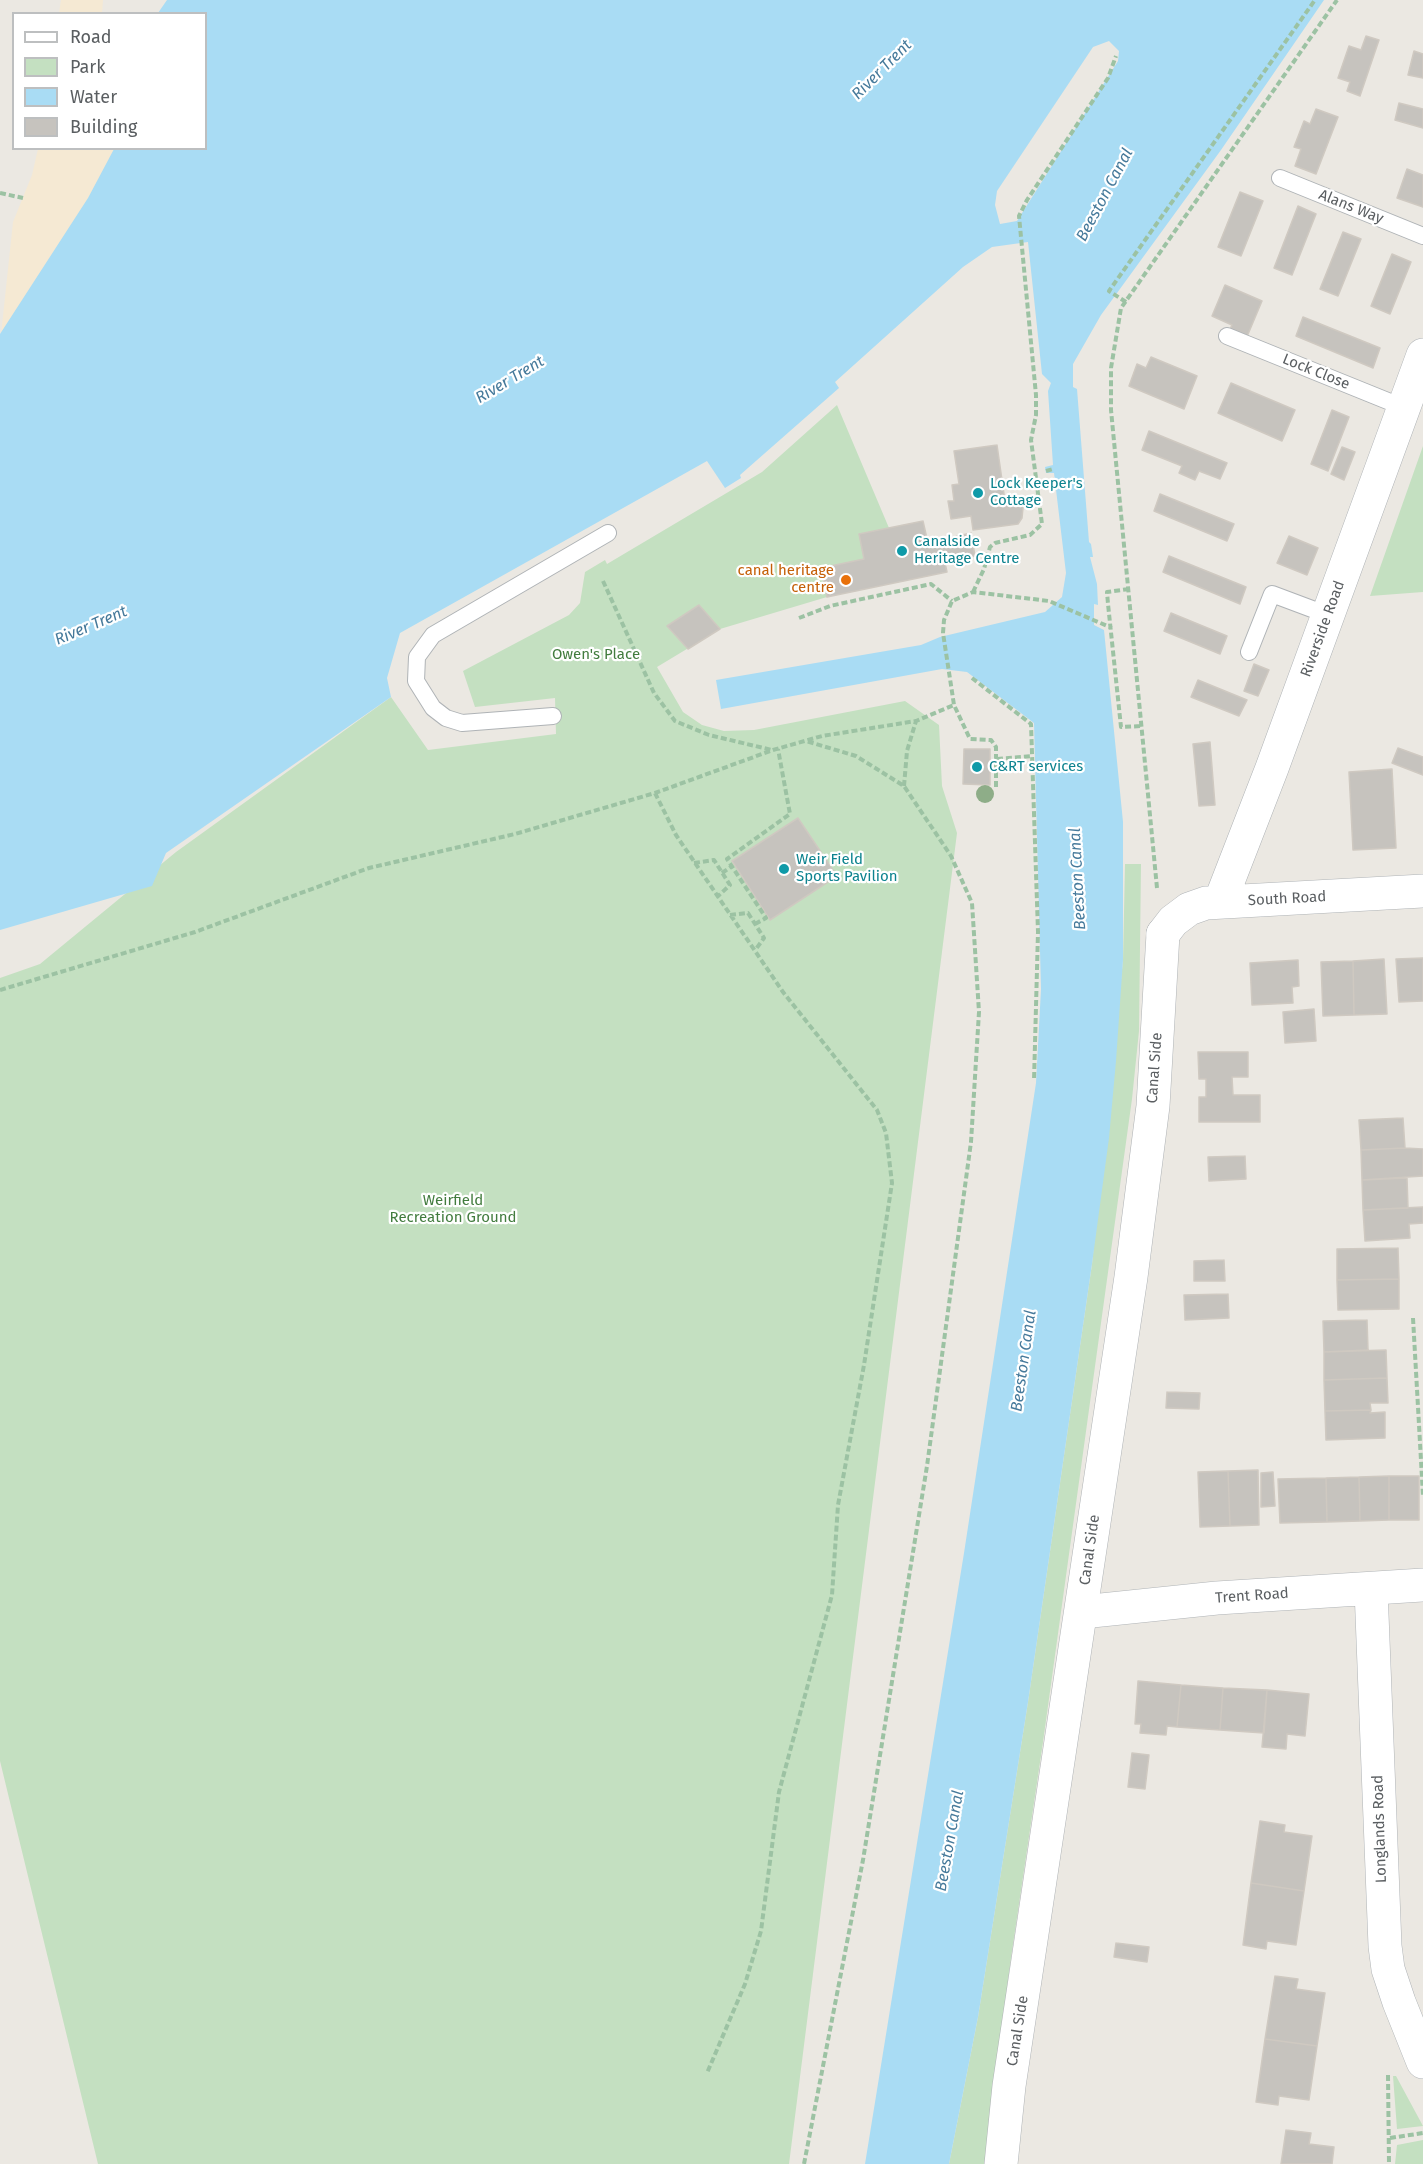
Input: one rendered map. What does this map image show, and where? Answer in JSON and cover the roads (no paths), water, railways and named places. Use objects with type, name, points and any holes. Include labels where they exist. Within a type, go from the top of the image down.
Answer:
[{"type":"street","name":"Riverside Road","points":[[1220,902],[1423,355]]},
{"type":"street","name":"South Road","points":[[1163,934],[1173,921],[1189,909],[1206,903],[1423,891]]},
{"type":"street","name":"Canal Side","points":[[1001,2164],[1009,2086],[1082,1612],[1153,1107],[1163,934]]},
{"type":"street","name":"Trent Road","points":[[1082,1612],[1217,1598],[1423,1585]]},
{"type":"street","name":"Longlands Road","points":[[1371,1589],[1384,1946],[1388,1969],[1399,2002],[1423,2062]]},
{"type":"lane","name":"Alans Way","points":[[1280,178],[1423,236]]},
{"type":"lane","name":"Lock Close","points":[[1227,336],[1405,408]]},
{"type":"lane","points":[[553,716],[462,723],[446,718],[433,708],[416,681],[417,657],[433,635],[608,533]]},
{"type":"lane","points":[[1249,652],[1272,594],[1328,615]]},
{"type":"water","points":[[167,0],[1324,0],[1221,150],[1101,315],[1073,364],[1073,387],[1077,389],[1089,542],[1093,557],[1090,557],[1097,584],[1098,605],[1094,604],[1094,625],[1104,630],[1123,822],[1123,960],[1109,1138],[1092,1264],[1028,1702],[978,2017],[949,2164],[865,2164],[964,1553],[1036,1083],[1041,989],[1034,723],[967,672],[942,669],[721,709],[716,680],[921,645],[940,637],[1045,612],[1062,597],[1066,573],[1054,473],[1046,473],[1045,467],[1053,465],[1048,391],[1051,383],[1042,374],[1028,242],[992,247],[963,267],[835,382],[839,388],[740,475],[741,478],[725,488],[707,461],[400,633],[387,678],[391,697],[166,853],[152,886],[0,930],[0,334],[88,198],[113,150],[207,150],[207,12],[159,12]],"holes":[[[1109,41],[1119,51],[1118,61],[1017,221],[1000,224],[995,205],[997,191],[1093,47]]]},
{"type":"place","name":"Lock Keeper's Cottage","points":[[978,493]]},
{"type":"place","name":"Canalside Heritage Centre","points":[[902,551]]},
{"type":"place","name":"canal heritage centre","points":[[846,580]]},
{"type":"place","name":"C&RT services","points":[[977,767]]},
{"type":"place","name":"Weir Field Sports Pavilion","points":[[784,869]]},
{"type":"water label","name":"River Trent","points":[[882,70]]},
{"type":"water label","name":"Beeston Canal","points":[[1105,195]]},
{"type":"water label","name":"River Trent","points":[[510,380]]},
{"type":"water label","name":"River Trent","points":[[91,626]]},
{"type":"water label","name":"Beeston Canal","points":[[1078,879]]},
{"type":"water label","name":"Beeston Canal","points":[[1024,1361]]},
{"type":"water label","name":"Beeston Canal","points":[[950,1841]]},
{"type":"park label","name":"Owen's Place","points":[[596,655]]},
{"type":"park label","name":"Weirfield Recreation Ground","points":[[453,1210]]}]
